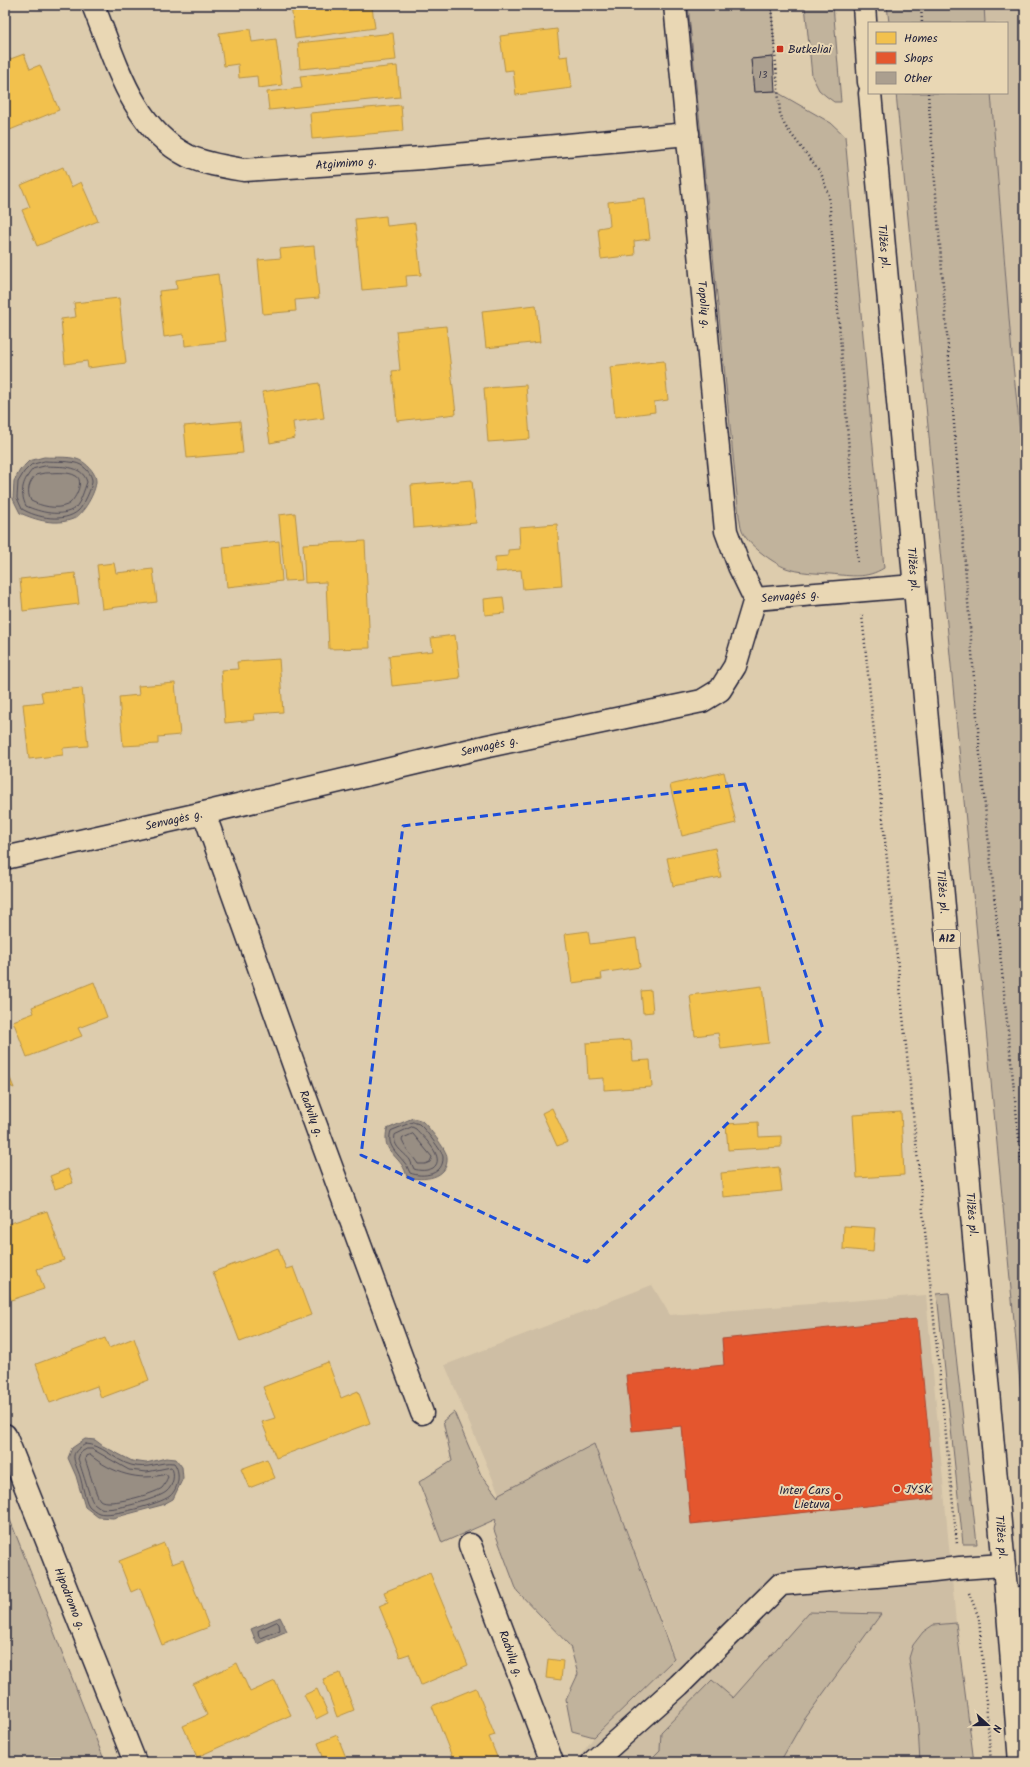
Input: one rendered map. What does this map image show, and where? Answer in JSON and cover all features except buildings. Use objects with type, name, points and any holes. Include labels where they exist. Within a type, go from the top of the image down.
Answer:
[{"type":"main road","name":"Atgimimo g.","points":[[93,5],[132,100],[161,138],[188,156],[218,166],[244,170],[423,158],[688,134]]},
{"type":"main road","name":"Topolių g.","points":[[675,5],[726,531],[738,566],[755,599]]},
{"type":"main road","points":[[864,5],[868,67]]},
{"type":"main road","name":"Tilžės pl.","points":[[870,94],[1003,1565],[1016,1598],[1020,1762]]},
{"type":"main road","name":"Senvagės g.","points":[[5,858],[488,746],[702,701],[720,690],[735,666],[755,599],[914,586]]},
{"type":"main road","name":"Radvilų g.","points":[[204,813],[304,1092],[422,1413]]},
{"type":"main road","name":"Hipodromo g.","points":[[5,1435],[135,1762]]},
{"type":"main road","name":"Radvilų g.","points":[[470,1545],[552,1762]]},
{"type":"main road","points":[[593,1762],[679,1685],[781,1584],[1003,1565]]},
{"type":"path","points":[[771,5],[780,113],[785,126],[821,173],[829,196],[860,590],[960,1568],[979,1618],[991,1762]]},
{"type":"path","points":[[921,5],[922,22]]},
{"type":"path","points":[[928,94],[981,767],[1025,1197]]},
{"type":"highlighted area","points":[[745,784],[823,1029],[587,1262],[361,1155],[403,826]]},
{"type":"shaded area","points":[[688,5],[771,5],[775,53],[773,57],[751,59],[754,92],[775,91],[831,123],[845,136],[884,568],[871,574],[859,576],[791,570],[768,558],[749,542],[741,529]]},
{"type":"shaded area","points":[[805,5],[833,5],[841,102],[834,102],[819,90],[812,76]]},
{"type":"shaded area","points":[[887,5],[984,5],[985,22],[889,22]]},
{"type":"shaded area","points":[[984,5],[1025,5],[1025,356],[1012,355],[991,94],[1008,94],[1008,22],[985,22]]},
{"type":"shaded area","points":[[896,94],[991,94],[1012,355],[1025,481],[1025,1435]]},
{"type":"shaded area","points":[[652,1285],[670,1315],[926,1295],[956,1623],[933,1625],[923,1632],[913,1645],[909,1658],[917,1711],[920,1762],[576,1762],[594,1737],[674,1659],[669,1641],[594,1444],[499,1494],[445,1365]]},
{"type":"shaded area","points":[[949,1293],[977,1544],[963,1544],[937,1294]]},
{"type":"shaded area","points":[[454,1412],[481,1475],[498,1497],[499,1494],[594,1444],[674,1659],[594,1737],[572,1731],[566,1700],[578,1674],[570,1646],[517,1591],[494,1530],[496,1519],[442,1543],[419,1482],[452,1461],[443,1421]]},
{"type":"shaded area","points":[[5,1507],[105,1762],[5,1762]]},
{"type":"shaded area","points":[[809,1612],[881,1614],[804,1720],[780,1762],[648,1762],[660,1750],[661,1732],[712,1680],[733,1698]]},
{"type":"shaded area","points":[[956,1623],[974,1762],[920,1762],[917,1711],[909,1658],[913,1645],[923,1632],[933,1625]]},
{"type":"water","points":[[44,457],[74,458],[83,462],[92,470],[96,481],[94,491],[85,508],[77,517],[66,521],[53,522],[32,518],[20,513],[13,499],[14,481],[20,470],[29,461]]},
{"type":"water","points":[[413,1118],[421,1120],[425,1123],[446,1154],[447,1164],[444,1170],[434,1177],[420,1179],[407,1177],[402,1165],[387,1146],[387,1129]]},
{"type":"water","points":[[85,1439],[95,1440],[103,1446],[132,1461],[146,1463],[166,1458],[176,1459],[182,1467],[183,1478],[173,1499],[162,1505],[113,1518],[98,1517],[85,1507],[76,1476],[68,1458],[72,1448]]},
{"type":"water","points":[[280,1617],[287,1631],[257,1644],[251,1629]]},
{"type":"place","name":"Butkeliai","points":[[780,49]]},
{"type":"place","name":"JYSK","points":[[897,1489]]},
{"type":"place","name":"Inter Cars Lietuva","points":[[838,1497]]}]
